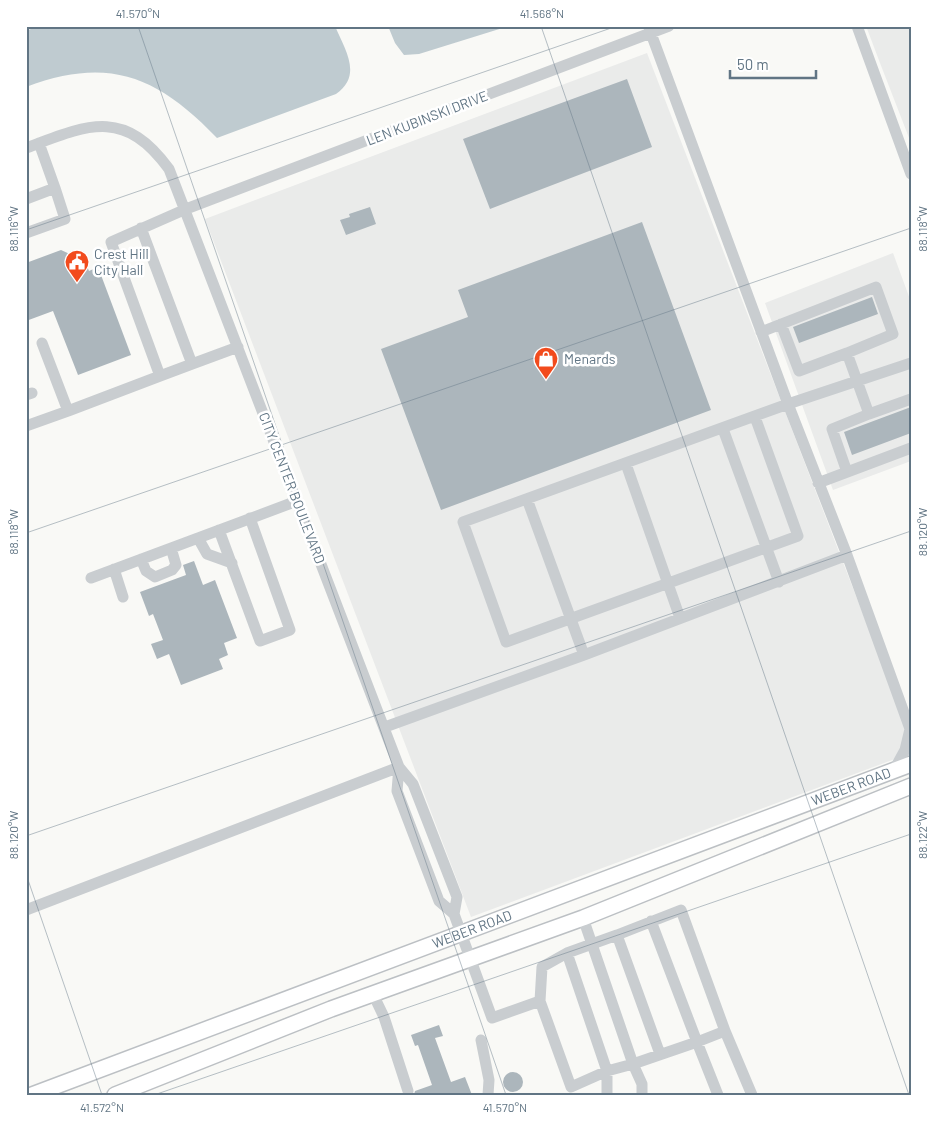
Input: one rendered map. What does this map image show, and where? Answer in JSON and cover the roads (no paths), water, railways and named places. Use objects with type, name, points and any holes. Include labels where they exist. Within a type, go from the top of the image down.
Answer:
[{"type":"main road","name":"WEBER ROAD","points":[[32,1095],[911,764]]},
{"type":"main road","name":"WEBER ROAD","points":[[115,1095],[373,994],[583,918],[911,786]]},
{"type":"street","name":"LEN KUBINSKI DRIVE","points":[[160,376],[111,242],[186,209],[649,30],[669,26]]},
{"type":"street","points":[[857,26],[911,174]]},
{"type":"street","points":[[649,30],[788,404],[847,554],[910,730],[905,750],[894,770]]},
{"type":"street","name":"CITY CENTER BOULEVARD","points":[[26,148],[91,126],[113,126],[130,132],[158,153],[169,169],[186,209],[399,767],[413,784],[457,896],[454,914]]},
{"type":"street","points":[[26,233],[65,218],[39,143]]},
{"type":"street","points":[[26,199],[55,188]]},
{"type":"street","points":[[141,228],[192,364]]},
{"type":"street","points":[[761,332],[780,324],[876,287],[893,334],[799,371],[780,324]]},
{"type":"street","points":[[42,344],[68,411]]},
{"type":"street","points":[[26,426],[238,347]]},
{"type":"street","points":[[847,353],[869,414]]},
{"type":"street","points":[[755,417],[798,536],[506,642],[463,522],[788,404],[911,363]]},
{"type":"street","points":[[848,472],[832,429],[911,399]]},
{"type":"street","points":[[723,429],[779,582]]},
{"type":"street","points":[[818,483],[911,448]]},
{"type":"street","points":[[626,464],[680,618]]},
{"type":"street","points":[[527,499],[584,655]]},
{"type":"street","points":[[91,578],[297,501]]},
{"type":"street","points":[[219,530],[260,641],[290,630],[250,518]]},
{"type":"street","points":[[198,538],[201,547],[207,554],[232,563]]},
{"type":"street","points":[[141,559],[146,571],[155,577],[172,570],[176,565],[171,548]]},
{"type":"street","points":[[385,727],[779,582],[847,554]]},
{"type":"street","points":[[114,570],[123,597]]},
{"type":"street","points":[[26,910],[399,767]]},
{"type":"street","name":"CITY CENTER BOULEVARD","points":[[399,767],[397,791],[440,901],[454,914]]},
{"type":"street","points":[[725,1031],[633,1064],[607,1071],[571,1091],[540,1001],[542,967],[567,953],[591,943],[681,910],[725,1031],[752,1095]]},
{"type":"street","points":[[454,914],[492,1018],[540,1001]]},
{"type":"street","points":[[583,918],[633,1064],[642,1084],[642,1095]]},
{"type":"street","points":[[651,921],[718,1095]]},
{"type":"street","points":[[617,935],[660,1054]]},
{"type":"street","points":[[567,953],[607,1071],[607,1095]]},
{"type":"street","points":[[373,994],[384,1017],[408,1091]]},
{"type":"street","points":[[481,1040],[489,1080],[488,1095]]},
{"type":"place","name":"Crest Hill City Hall","points":[[77,283]]},
{"type":"place","name":"Menards","points":[[546,380]]}]
